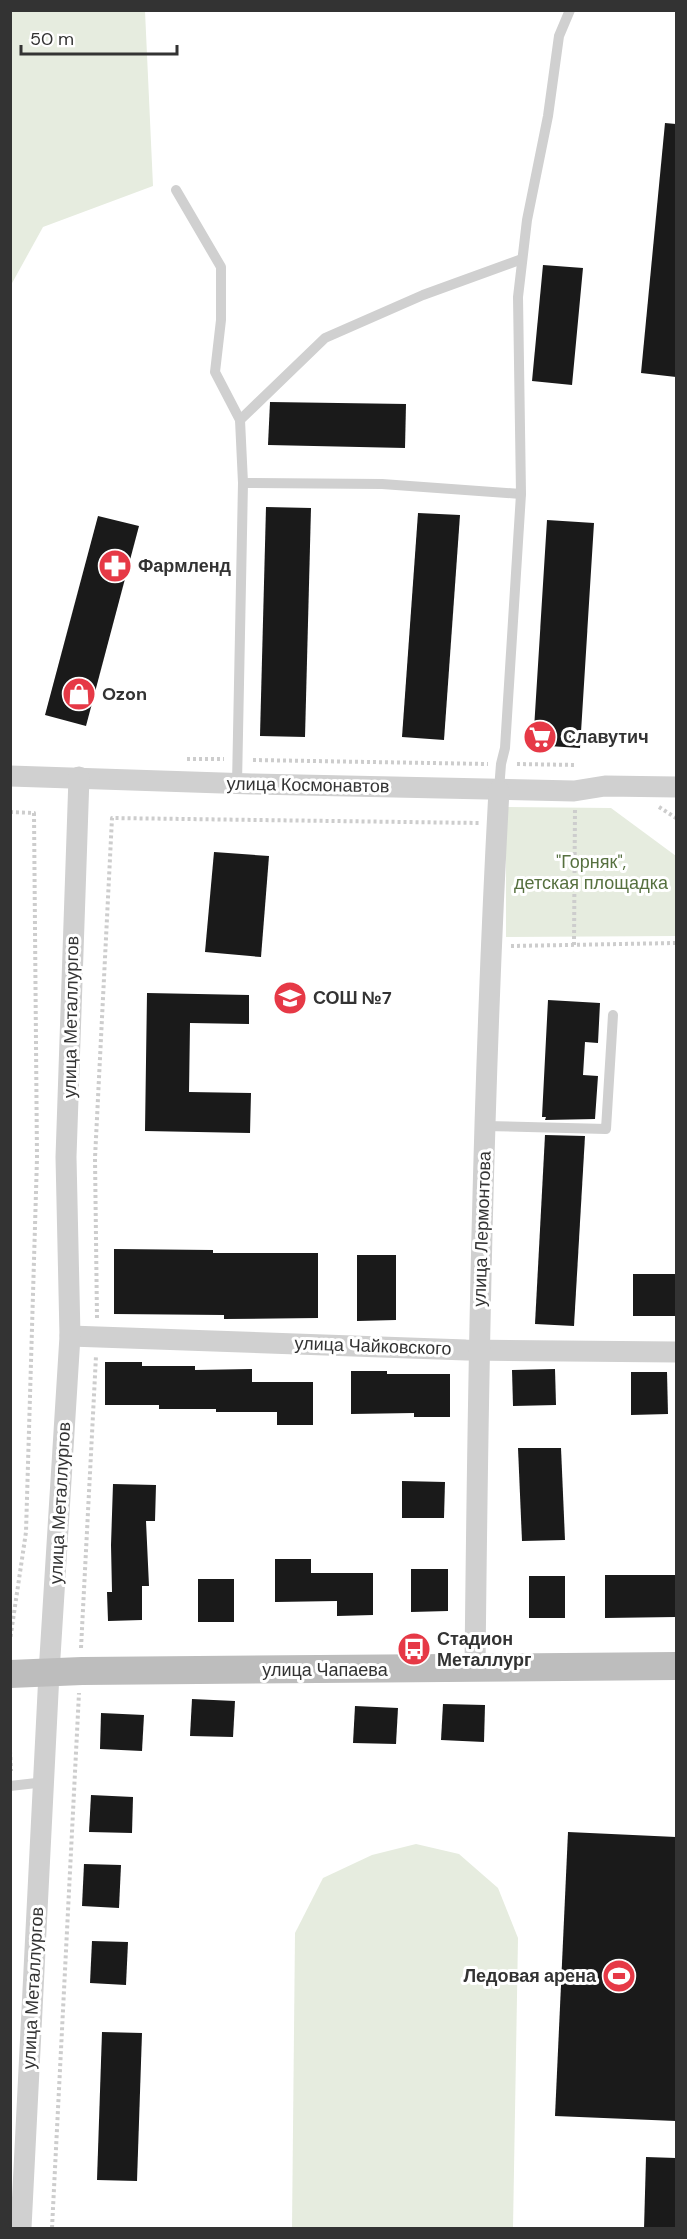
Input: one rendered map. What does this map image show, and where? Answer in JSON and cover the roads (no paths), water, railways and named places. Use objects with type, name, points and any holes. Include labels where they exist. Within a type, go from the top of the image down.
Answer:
[{"type":"street","name":"улица Космонавтов","points":[[10,776],[499,790],[574,791],[605,786],[676,787]]},
{"type":"street","name":"улица Металлургов","points":[[21,2229],[49,1673],[70,1336],[66,1157],[78,777]]},
{"type":"street","name":"улица Лермонтова","points":[[475,1668],[479,1350],[485,1126],[490,947],[499,790]]},
{"type":"street","name":"улица Чайковского","points":[[70,1336],[479,1350],[676,1353]]},
{"type":"street","name":"улица Чапаева","points":[[10,1674],[82,1671],[475,1668],[536,1678],[676,1666]]},
{"type":"lane","points":[[499,790],[505,748],[520,494],[518,297],[527,220],[548,116],[559,36],[570,10]]},
{"type":"lane","points":[[176,190],[221,267],[221,320],[216,372],[240,420],[243,483],[237,784]]},
{"type":"lane","points":[[240,420],[325,338],[423,295],[522,259]]},
{"type":"lane","points":[[243,483],[382,484],[520,494]]},
{"type":"lane","points":[[485,1126],[606,1129],[613,1015]]},
{"type":"lane","points":[[10,1786],[45,1782]]},
{"type":"place","name":"Фармленд","points":[[115,566]]},
{"type":"place","name":"Ozon","points":[[79,694]]},
{"type":"place","name":"Славутич","points":[[540,737]]},
{"type":"place","name":"СОШ №7","points":[[290,998]]},
{"type":"place","name":"Стадион Металлург","points":[[414,1649]]},
{"type":"place","name":"Ледовая арена","points":[[619,1976]]},
{"type":"park label","name":"\"Горняк\", детская площадка","points":[[591,872]]}]
